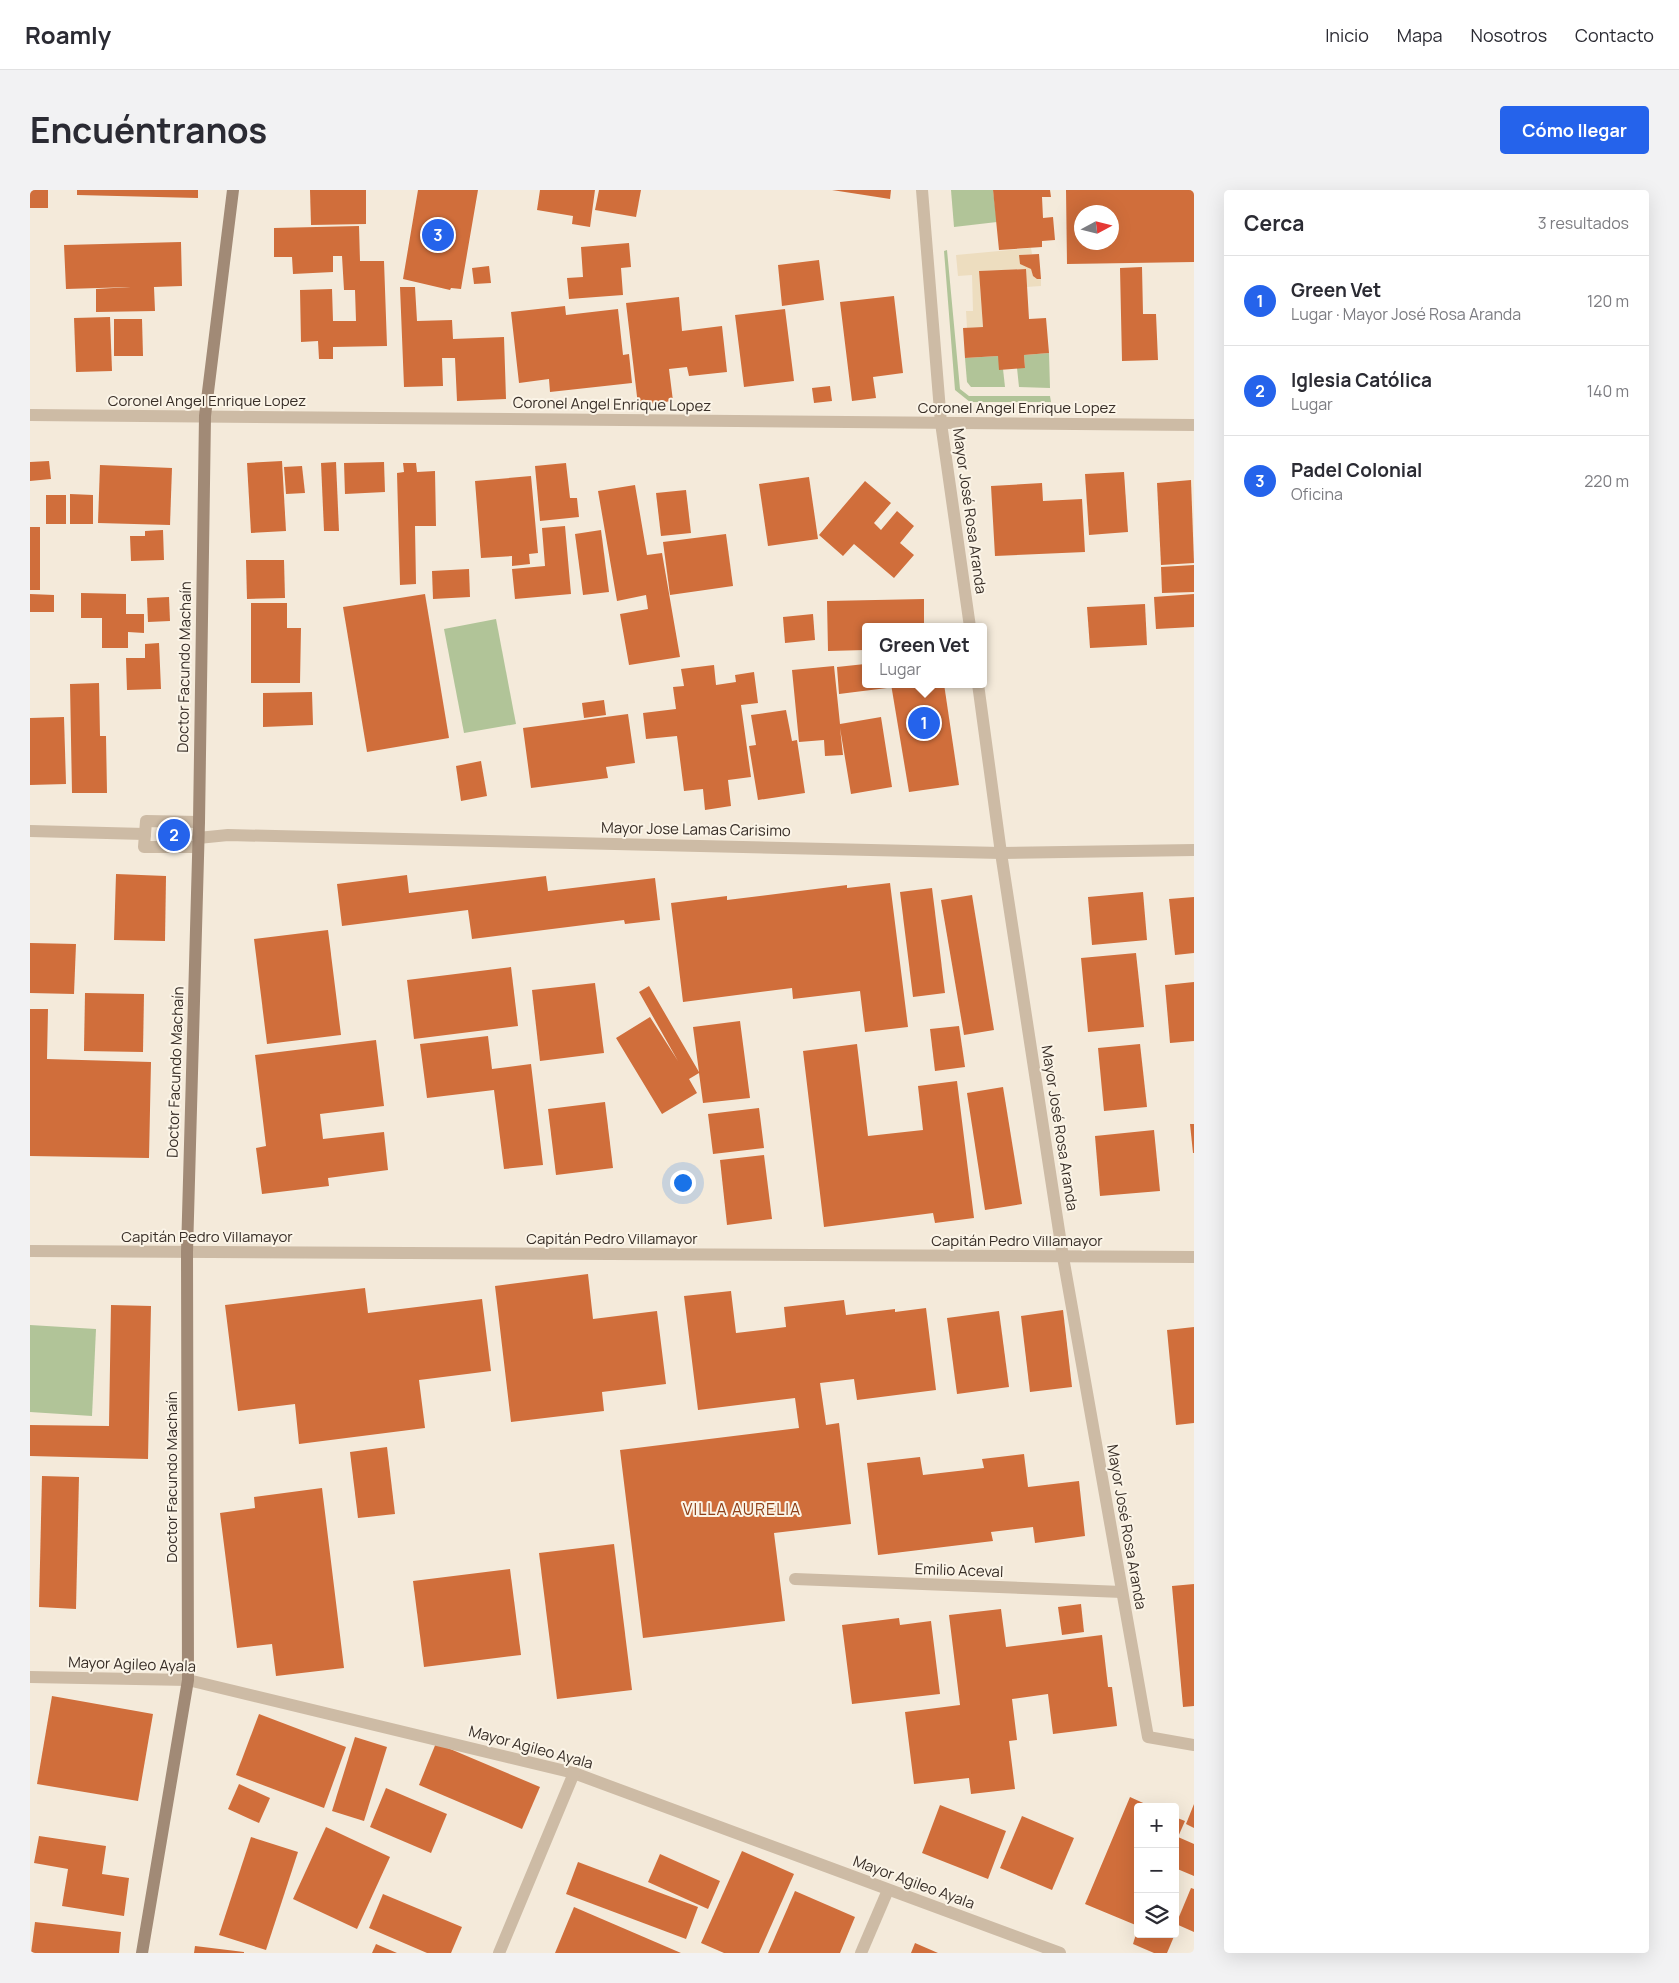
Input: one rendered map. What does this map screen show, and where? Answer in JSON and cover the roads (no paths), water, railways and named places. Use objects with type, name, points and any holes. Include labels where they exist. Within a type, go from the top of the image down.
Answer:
[{"type":"main road","name":"Doctor Facundo Machaín","points":[[142,1953],[188,1680],[187,1252],[199,822],[205,416],[233,190]]},
{"type":"street","name":"Mayor José Rosa Aranda","points":[[922,190],[942,423],[969,623]]},
{"type":"street","name":"Coronel Angel Enrique Lopez","points":[[30,415],[1194,424]]},
{"type":"street","name":"Mayor José Rosa Aranda","points":[[979,688],[1000,853],[1063,1257],[1148,1736],[1194,1745]]},
{"type":"street","points":[[30,831],[145,834],[146,821],[199,822]]},
{"type":"street","name":"Mayor Jose Lamas Carisimo","points":[[145,834],[144,846],[198,843],[228,835],[1000,853],[1194,850]]},
{"type":"street","name":"Capitán Pedro Villamayor","points":[[30,1251],[1194,1257]]},
{"type":"street","name":"Emilio Aceval","points":[[795,1579],[1122,1592]]},
{"type":"street","name":"Mayor Agileo Ayala","points":[[30,1677],[188,1680],[574,1772],[1060,1953]]},
{"type":"street","points":[[499,1953],[574,1772]]},
{"type":"street","points":[[860,1953],[888,1890]]},
{"type":"place","name":"Padel Colonial","points":[[438,235]]},
{"type":"place","name":"Green Vet","points":[[924,723]]},
{"type":"place","name":"Iglesia Católica","points":[[174,835]]},
{"type":"district","name":"VILLA AURELIA","points":[[742,1509]]}]
